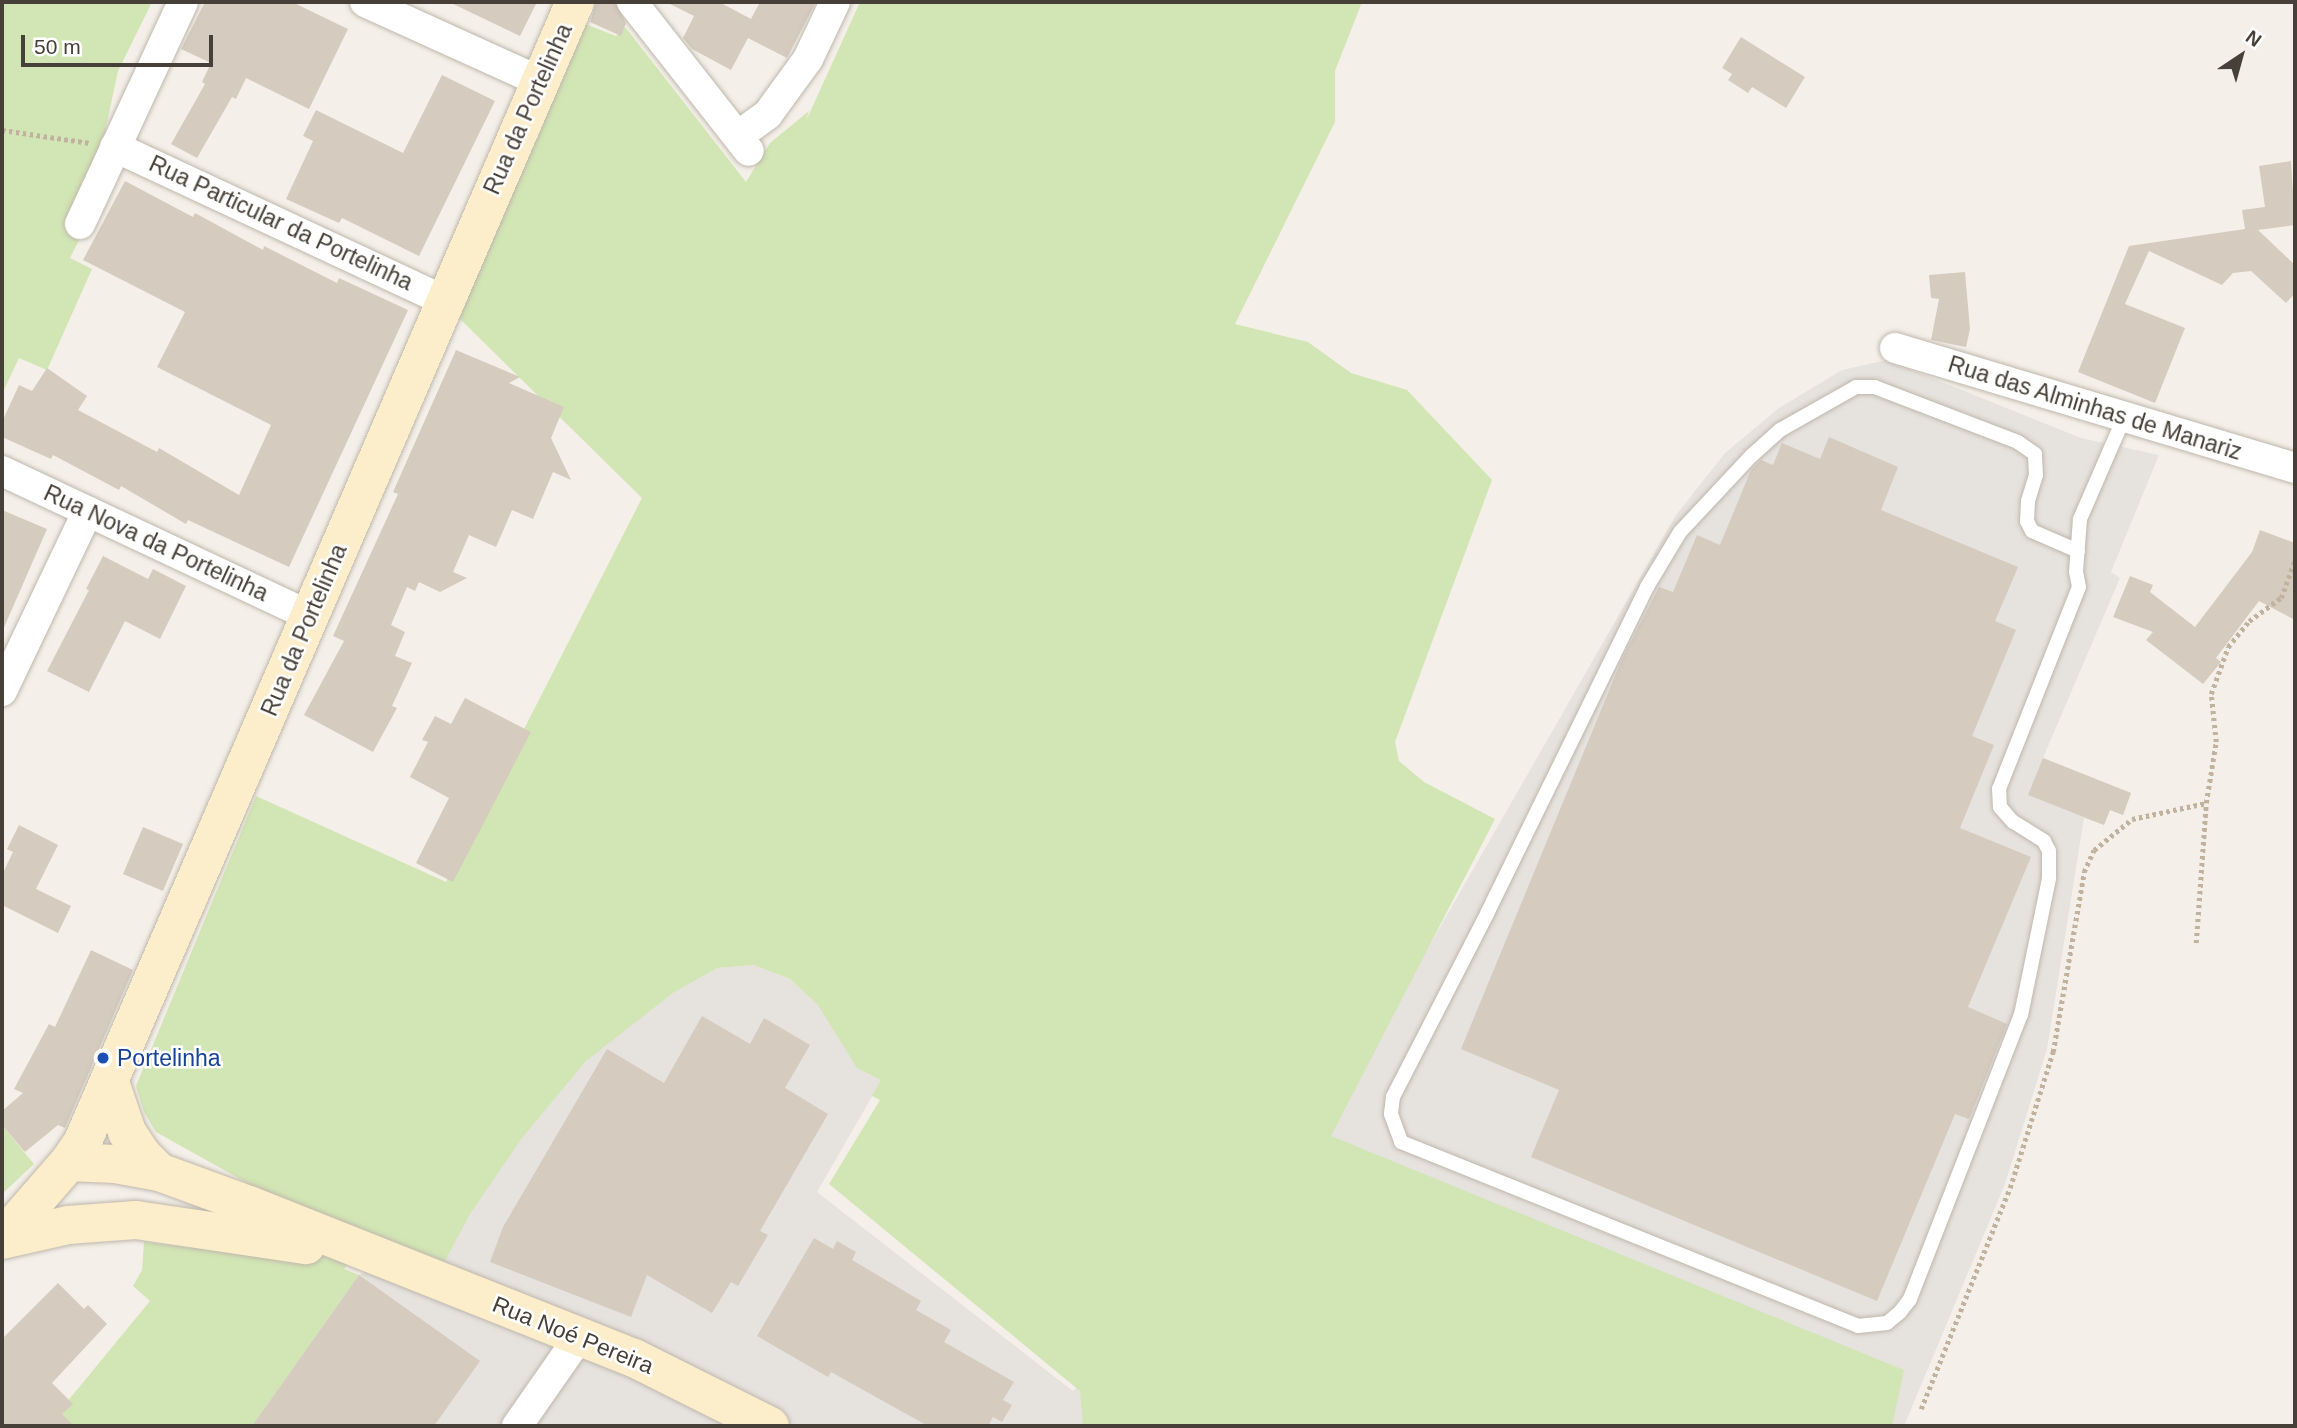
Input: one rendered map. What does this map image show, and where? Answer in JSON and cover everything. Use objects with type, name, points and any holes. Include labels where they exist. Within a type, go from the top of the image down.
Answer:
[{"type":"street","points":[[80,224],[183,2]]},
{"type":"street","points":[[365,2],[539,81]]},
{"type":"street","name":"Rua da Portelinha","points":[[2,1240],[69,1162],[83,1141],[575,2]]},
{"type":"street","points":[[632,2],[744,144],[808,59],[835,2]]},
{"type":"street","name":"Rua Particular da Portelinha","points":[[115,147],[446,301]]},
{"type":"street","name":"Rua das Alminhas de Manariz","points":[[1895,348],[2295,468]]},
{"type":"street","name":"Rua Nova da Portelinha","points":[[2,471],[310,615]]},
{"type":"street","points":[[2,691],[88,511]]},
{"type":"street","name":"Rua Noé Pereira","points":[[110,1082],[127,1132],[142,1155],[159,1172]]},
{"type":"street","name":"Rua Noé Pereira","points":[[69,1162],[115,1164],[159,1172],[249,1205],[634,1358],[770,1426]]},
{"type":"street","name":"Rua Noé Pereira","points":[[69,1162],[89,1187],[135,1220]]},
{"type":"street","name":"Rua Noé Pereira","points":[[2,1240],[68,1225],[135,1220],[371,1255]]},
{"type":"street","points":[[517,1426],[579,1337]]},
{"type":"lane","points":[[2078,551],[2032,531],[2027,521],[2028,501],[2036,475],[2035,454],[2018,442],[1875,387],[1856,387],[1780,430],[1681,532],[1647,587],[1489,912],[1393,1097],[1391,1114],[1401,1142],[1858,1326],[1887,1323],[1900,1312],[1910,1299],[2021,1016],[2049,878],[2049,851],[2044,841],[2013,822],[2000,807],[1999,789],[2079,587],[2076,572],[2078,551],[2080,519],[2124,418]]},
{"type":"path","points":[[2,130],[115,147]]},
{"type":"path","points":[[2196,943],[2206,803],[2216,742],[2211,694],[2228,647],[2249,621],[2280,598],[2295,560]]},
{"type":"path","points":[[1921,1409],[2010,1188],[2053,1052],[2084,872],[2094,850],[2132,819],[2206,803]]},
{"type":"shaded area","points":[[1887,360],[2081,438],[2159,455],[2111,572],[2120,578],[2043,758],[2131,793],[2123,815],[2110,810],[2104,825],[2084,818],[2047,1049],[2005,1184],[1904,1426],[252,1426],[359,1275],[424,1242],[555,1088],[603,1046],[673,993],[717,968],[754,965],[790,979],[888,1069],[817,1192],[1073,1391],[1320,1137],[1676,515],[1725,453],[1779,408],[1842,370]]},
{"type":"green space","points":[[2,2],[152,2],[118,71],[84,230],[70,258],[92,269],[47,370],[19,358],[2,394]]},
{"type":"green space","points":[[860,2],[1362,2],[1335,71],[1335,122],[1235,324],[1308,342],[1351,373],[1407,390],[1492,480],[1395,742],[1399,761],[1424,782],[1495,819],[1331,1136],[1904,1370],[1892,1426],[1083,1426],[1080,1391],[829,1184],[880,1100],[872,1096],[881,1080],[857,1068],[818,1005],[790,979],[754,965],[717,968],[673,993],[586,1061],[522,1138],[470,1214],[439,1272],[364,1239],[344,1269],[359,1275],[252,1426],[34,1426],[62,1408],[150,1301],[133,1286],[142,1270],[144,1242],[194,1248],[247,1183],[156,1132],[144,1112],[136,1086],[256,796],[446,882],[642,498],[458,317],[585,24],[616,36],[625,27],[746,182],[770,143],[809,111],[806,121]]},
{"type":"green space","points":[[2,1125],[34,1164],[2,1194]]},
{"type":"building","points":[[205,2],[292,2],[348,29],[309,109],[246,78],[236,99],[232,97],[197,158],[171,144],[205,84],[202,82],[211,63],[181,49]]},
{"type":"building","points":[[449,2],[537,2],[520,36]]},
{"type":"building","points":[[596,2],[615,2],[626,23],[621,36],[590,22]]},
{"type":"building","points":[[666,2],[719,2],[751,19],[760,2],[816,2],[787,58],[748,38],[731,70],[692,49],[683,38],[694,16]]},
{"type":"building","points":[[1741,37],[1805,77],[1786,108],[1752,87],[1748,93],[1728,80],[1732,74],[1722,68]]},
{"type":"building","points":[[442,75],[495,101],[419,256],[342,218],[339,223],[286,199],[313,141],[303,136],[316,110],[403,153]]},
{"type":"building","points":[[2291,161],[2295,225],[2258,230],[2295,265],[2295,293],[2286,303],[2251,271],[2233,273],[2222,285],[2149,251],[2125,304],[2185,328],[2155,403],[2078,372],[2129,246],[2245,229],[2242,210],[2265,207],[2259,166]]},
{"type":"building","points":[[125,181],[193,217],[195,213],[263,250],[264,246],[337,283],[339,278],[408,310],[289,567],[188,520],[186,524],[121,486],[119,490],[53,455],[51,459],[2,437],[2,422],[19,385],[32,391],[47,368],[87,396],[78,410],[157,452],[159,448],[239,495],[271,425],[157,367],[185,312],[83,260]]},
{"type":"building","points":[[1965,272],[1970,329],[1966,347],[1931,340],[1939,299],[1931,298],[1929,275]]},
{"type":"building","points":[[456,350],[520,377],[509,383],[564,407],[551,438],[571,480],[553,472],[533,519],[512,510],[496,547],[469,535],[453,572],[467,578],[440,592],[419,582],[415,591],[407,587],[391,625],[405,632],[395,656],[412,663],[392,706],[397,708],[373,752],[304,715],[344,641],[333,636],[398,494],[393,492]]},
{"type":"building","points":[[1829,437],[1898,467],[1881,510],[2018,567],[1995,621],[2016,630],[1972,736],[1994,745],[1960,828],[2031,857],[1968,1007],[2007,1024],[1969,1119],[1955,1114],[1877,1301],[1531,1157],[1559,1090],[1461,1049],[1623,657],[1659,587],[1673,592],[1697,535],[1720,545],[1751,470],[1761,460],[1773,465],[1782,443],[1820,459]]},
{"type":"building","points":[[2,510],[47,529],[2,632]]},
{"type":"building","points":[[2260,530],[2295,543],[2295,620],[2259,601],[2216,658],[2221,662],[2203,684],[2146,640],[2153,632],[2113,617],[2130,576],[2153,585],[2150,592],[2195,627],[2252,552]]},
{"type":"building","points":[[103,556],[148,579],[153,569],[186,586],[160,639],[125,621],[89,692],[47,671],[89,590],[86,589]]},
{"type":"building","points":[[465,698],[531,732],[453,882],[416,863],[449,798],[410,777],[428,742],[422,740],[435,716],[451,724]]},
{"type":"building","points":[[2043,758],[2131,793],[2123,815],[2110,810],[2104,825],[2028,795]]},
{"type":"building","points":[[19,825],[58,845],[36,889],[71,906],[58,933],[2,905],[2,875],[13,852],[7,849]]},
{"type":"building","points":[[143,827],[183,844],[163,891],[123,874]]},
{"type":"building","points":[[91,950],[133,970],[65,1128],[58,1125],[25,1152],[2,1125],[2,1111],[23,1093],[14,1089],[49,1024],[55,1027]]},
{"type":"building","points":[[702,1016],[750,1044],[764,1018],[810,1045],[785,1088],[828,1114],[760,1231],[768,1235],[738,1286],[731,1282],[712,1313],[647,1275],[631,1317],[490,1262],[503,1227],[607,1049],[664,1083]]},
{"type":"building","points":[[814,1238],[833,1249],[837,1241],[856,1252],[852,1260],[921,1301],[916,1310],[951,1330],[944,1342],[1014,1382],[1003,1400],[1012,1405],[1002,1422],[993,1417],[988,1426],[928,1426],[831,1372],[828,1377],[757,1336]]},
{"type":"building","points":[[359,1275],[480,1361],[434,1426],[252,1426]]},
{"type":"building","points":[[58,1283],[84,1309],[88,1305],[107,1324],[52,1383],[73,1404],[62,1414],[74,1426],[2,1426],[2,1339]]},
{"type":"place","name":"Portelinha","points":[[103,1058]]}]
